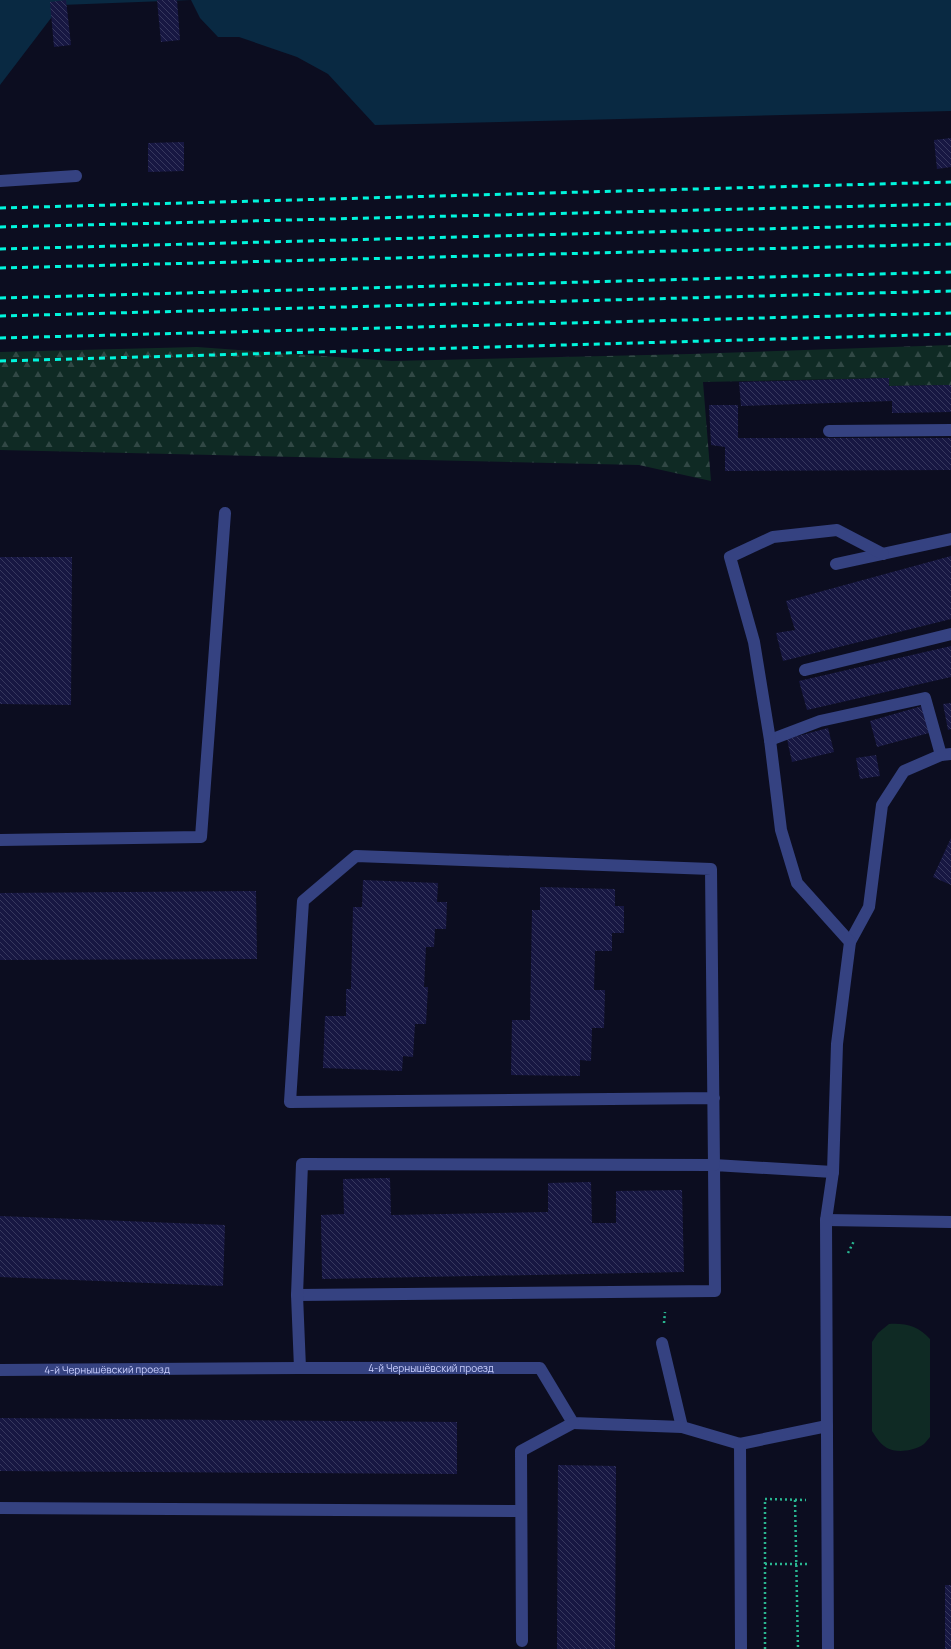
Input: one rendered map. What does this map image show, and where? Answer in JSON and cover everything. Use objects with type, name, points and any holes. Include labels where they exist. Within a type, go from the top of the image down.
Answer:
[{"type":"street","points":[[0,181],[76,176]]},
{"type":"street","points":[[829,431],[951,430]]},
{"type":"street","points":[[0,840],[201,837],[225,513]]},
{"type":"street","points":[[850,942],[796,883],[781,830],[770,740],[754,642],[730,557],[773,537],[837,530],[883,554]]},
{"type":"street","points":[[836,564],[951,539]]},
{"type":"street","points":[[805,670],[951,634]]},
{"type":"street","points":[[770,740],[820,721],[925,698],[946,755],[904,771],[882,805],[869,907],[850,942],[837,1044],[832,1172],[826,1220],[828,1649]]},
{"type":"street","points":[[297,1295],[715,1291],[714,1098],[711,869],[356,856],[303,901],[290,1102],[714,1098]]},
{"type":"street","points":[[300,1368],[297,1295],[302,1164],[714,1165],[832,1172]]},
{"type":"street","points":[[826,1220],[951,1222]]},
{"type":"street","points":[[662,1343],[682,1427]]},
{"type":"street","name":"4-й Чернышёвский проезд","points":[[0,1370],[540,1368],[573,1423]]},
{"type":"street","points":[[522,1641],[521,1451],[573,1423],[682,1427],[740,1444],[827,1426]]},
{"type":"street","points":[[740,1444],[741,1649]]},
{"type":"street","points":[[0,1508],[521,1511]]},
{"type":"path","points":[[662,1343],[666,1292]]},
{"type":"path","points":[[765,1499],[765,1649]]},
{"type":"path","points":[[795,1500],[798,1649]]},
{"type":"path","points":[[766,1564],[796,1564]]},
{"type":"green space","points":[[951,345],[951,385],[889,386],[888,378],[703,382],[711,481],[639,465],[0,450],[0,352],[197,347],[392,361],[690,354]]},
{"type":"green space","points":[[889,1324],[911,1326],[921,1331],[930,1339],[930,1437],[922,1445],[909,1450],[899,1451],[887,1448],[880,1442],[872,1431],[872,1342],[878,1333]]},
{"type":"water","points":[[0,0],[191,0],[61,5],[0,85]]},
{"type":"water","points":[[191,0],[951,0],[951,111],[375,125],[328,74],[297,57],[239,37],[218,37],[200,18]]},
{"type":"building","points":[[66,0],[71,45],[54,47],[50,2]]},
{"type":"building","points":[[157,0],[177,0],[180,40],[161,42]]},
{"type":"building","points":[[951,138],[951,167],[937,169],[934,140]]},
{"type":"building","points":[[184,142],[184,171],[148,172],[148,143]]},
{"type":"building","points":[[889,378],[889,386],[951,385],[951,412],[892,413],[892,401],[741,406],[739,382]]},
{"type":"building","points":[[709,405],[738,405],[738,438],[951,438],[951,470],[725,471],[725,447],[711,445]]},
{"type":"building","points":[[951,556],[951,619],[783,661],[776,633],[795,630],[786,601]]},
{"type":"building","points":[[0,557],[72,557],[71,705],[0,704]]},
{"type":"building","points":[[951,646],[951,677],[807,710],[799,681]]},
{"type":"building","points":[[951,703],[951,729],[948,730],[943,704]]},
{"type":"building","points":[[922,706],[929,733],[877,747],[870,721]]},
{"type":"building","points":[[828,728],[834,752],[792,762],[787,739]]},
{"type":"building","points":[[876,755],[880,776],[860,779],[856,758]]},
{"type":"building","points":[[951,838],[951,885],[933,877]]},
{"type":"building","points":[[363,880],[438,883],[437,902],[447,902],[446,929],[435,929],[434,947],[426,947],[424,987],[428,987],[426,1024],[415,1024],[413,1057],[403,1056],[402,1071],[323,1068],[325,1016],[346,1016],[346,989],[351,989],[353,907],[362,907]]},
{"type":"building","points":[[540,887],[615,889],[615,906],[624,906],[624,933],[612,933],[612,951],[595,951],[594,990],[605,990],[604,1028],[592,1028],[591,1061],[580,1060],[580,1076],[511,1075],[512,1020],[530,1020],[532,910],[540,910]]},
{"type":"building","points":[[256,891],[257,959],[0,960],[0,893]]},
{"type":"building","points":[[390,1178],[391,1215],[548,1212],[548,1183],[591,1182],[592,1223],[616,1223],[616,1191],[682,1190],[684,1272],[322,1279],[321,1215],[344,1214],[343,1179]]},
{"type":"building","points":[[0,1216],[225,1225],[223,1286],[0,1277]]},
{"type":"building","points":[[0,1418],[457,1422],[457,1474],[0,1471]]},
{"type":"building","points":[[558,1465],[616,1466],[615,1649],[557,1649]]},
{"type":"building","points":[[945,1585],[951,1585],[951,1649],[945,1649]]},
{"type":"railway","points":[[0,208],[951,182]]},
{"type":"railway","points":[[0,227],[951,204]]},
{"type":"railway","points":[[0,249],[951,224]]},
{"type":"railway","points":[[0,268],[951,244]]},
{"type":"railway","points":[[0,298],[951,272]]},
{"type":"railway","points":[[0,316],[951,291]]},
{"type":"railway","points":[[0,338],[951,313]]},
{"type":"railway","points":[[0,361],[951,334]]}]
